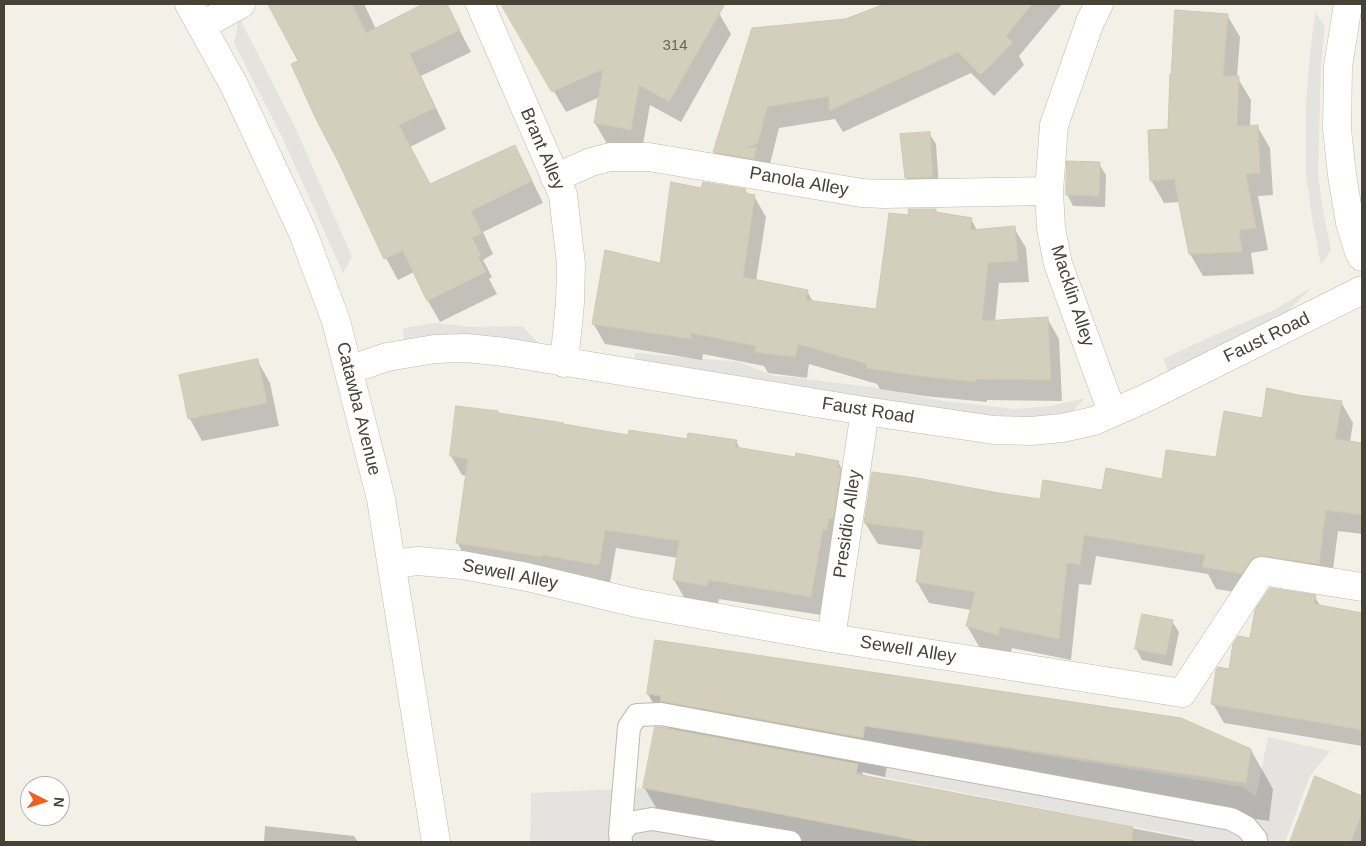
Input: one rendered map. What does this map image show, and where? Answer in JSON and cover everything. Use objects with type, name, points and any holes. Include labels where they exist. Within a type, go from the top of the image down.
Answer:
[{"type":"street","points":[[195,15],[241,4]]},
{"type":"street","name":"Brant Alley","points":[[480,4],[562,196],[571,264],[570,303],[564,363]]},
{"type":"street","name":"Macklin Alley","points":[[1099,4],[1090,22],[1054,126],[1049,191],[1051,228],[1058,264],[1112,412]]},
{"type":"street","points":[[1348,4],[1338,66],[1337,130],[1350,223],[1362,258]]},
{"type":"street","name":"Catawba Avenue","points":[[195,15],[234,85],[303,233],[336,321],[381,499],[436,842]]},
{"type":"street","name":"Panola Alley","points":[[555,178],[591,162],[610,157],[649,157],[862,193],[1049,191]]},
{"type":"street","name":"Faust Road","points":[[349,370],[387,357],[435,349],[466,348],[506,352],[864,411],[994,430],[1031,431],[1062,428],[1094,420],[1148,397],[1362,290]]},
{"type":"street","name":"Presidio Alley","points":[[831,638],[864,411]]},
{"type":"street","name":"Sewell Alley","points":[[392,564],[418,561],[462,565],[527,577],[636,603],[831,638],[1182,693],[1262,571],[1362,587]]},
{"type":"lane","points":[[620,838],[629,727],[637,715],[661,714],[1230,819],[1246,827],[1256,839],[1256,842]]},
{"type":"lane","points":[[620,838],[628,823],[652,819],[790,842]]},
{"type":"shaded area","points":[[1315,12],[1325,26],[1321,65],[1318,175],[1331,250],[1321,265],[1306,175],[1306,103]]},
{"type":"shaded area","points":[[239,17],[296,129],[352,257],[343,273],[281,135],[234,43]]},
{"type":"shaded area","points":[[1312,287],[1285,314],[1171,379],[1163,359],[1274,310]]},
{"type":"shaded area","points":[[436,323],[472,327],[522,326],[539,344],[404,346],[403,328]]},
{"type":"shaded area","points":[[635,353],[739,362],[775,376],[877,388],[944,401],[1016,409],[1051,406],[1085,398],[1073,411],[1052,424],[632,371]]},
{"type":"shaded area","points":[[647,691],[1243,787],[1256,796],[1268,737],[1330,751],[1310,776],[1285,842],[1195,842],[1195,839],[662,733]]},
{"type":"shaded area","points":[[643,788],[926,842],[530,842],[531,793]]},
{"type":"building","points":[[268,4],[352,4],[366,33],[423,4],[447,4],[460,30],[410,54],[435,108],[399,125],[430,184],[515,145],[532,181],[471,211],[482,233],[472,238],[481,255],[478,257],[486,272],[427,301],[403,251],[384,259],[315,117],[291,64],[298,61]]},
{"type":"building","points":[[501,4],[725,4],[669,102],[639,85],[631,130],[594,123],[603,69],[552,92]]},
{"type":"building","points":[[885,4],[1032,4],[1006,36],[1013,42],[981,75],[958,52],[829,111],[829,96],[767,107],[758,143],[746,148],[757,147],[754,159],[713,152],[752,28],[845,19]]},
{"type":"building","points":[[1175,10],[1228,14],[1223,76],[1239,76],[1237,126],[1258,125],[1260,173],[1246,174],[1256,228],[1239,230],[1242,252],[1189,254],[1174,179],[1150,181],[1148,130],[1168,129]]},
{"type":"building","points":[[930,132],[933,177],[905,178],[900,134]]},
{"type":"building","points":[[1067,161],[1100,162],[1099,196],[1066,195]]},
{"type":"building","points":[[671,182],[701,188],[703,182],[746,189],[745,193],[755,195],[743,277],[808,290],[806,300],[876,309],[889,213],[909,215],[908,209],[936,209],[936,212],[972,218],[970,230],[1015,226],[1018,261],[988,263],[982,321],[1048,317],[1051,380],[976,379],[975,382],[912,375],[866,368],[867,364],[798,344],[795,357],[754,352],[756,346],[691,333],[691,339],[592,324],[605,250],[660,263]]},
{"type":"building","points":[[258,359],[267,403],[188,419],[179,375]]},
{"type":"building","points":[[1267,388],[1298,395],[1342,401],[1335,439],[1362,443],[1362,515],[1326,510],[1319,564],[1264,556],[1255,557],[1249,562],[1242,574],[1202,567],[1205,555],[1084,535],[1080,565],[1067,563],[1059,639],[1000,627],[998,635],[966,626],[975,592],[916,582],[924,531],[864,523],[872,472],[1040,499],[1043,480],[1102,490],[1106,468],[1162,479],[1166,450],[1216,457],[1224,411],[1262,418]]},
{"type":"building","points":[[456,406],[498,411],[498,413],[628,435],[629,430],[687,439],[688,433],[737,440],[735,447],[795,457],[796,453],[839,461],[837,468],[841,468],[833,519],[829,518],[827,530],[823,529],[811,597],[708,580],[707,586],[673,580],[679,541],[605,530],[599,565],[456,543],[468,459],[450,456]]},
{"type":"building","points":[[1270,588],[1316,595],[1314,604],[1362,613],[1362,730],[1211,704],[1216,670],[1218,667],[1229,669],[1233,644],[1238,636],[1250,638],[1255,610]]},
{"type":"building","points":[[1142,614],[1173,620],[1166,655],[1135,649]]},
{"type":"building","points":[[655,640],[1181,718],[1251,749],[1246,783],[865,726],[863,738],[660,701],[661,696],[647,694]]},
{"type":"building","points":[[655,727],[858,764],[856,774],[1133,827],[1132,842],[926,842],[643,788]]},
{"type":"building","points":[[1315,776],[1362,796],[1362,813],[1351,842],[1290,842]]}]
